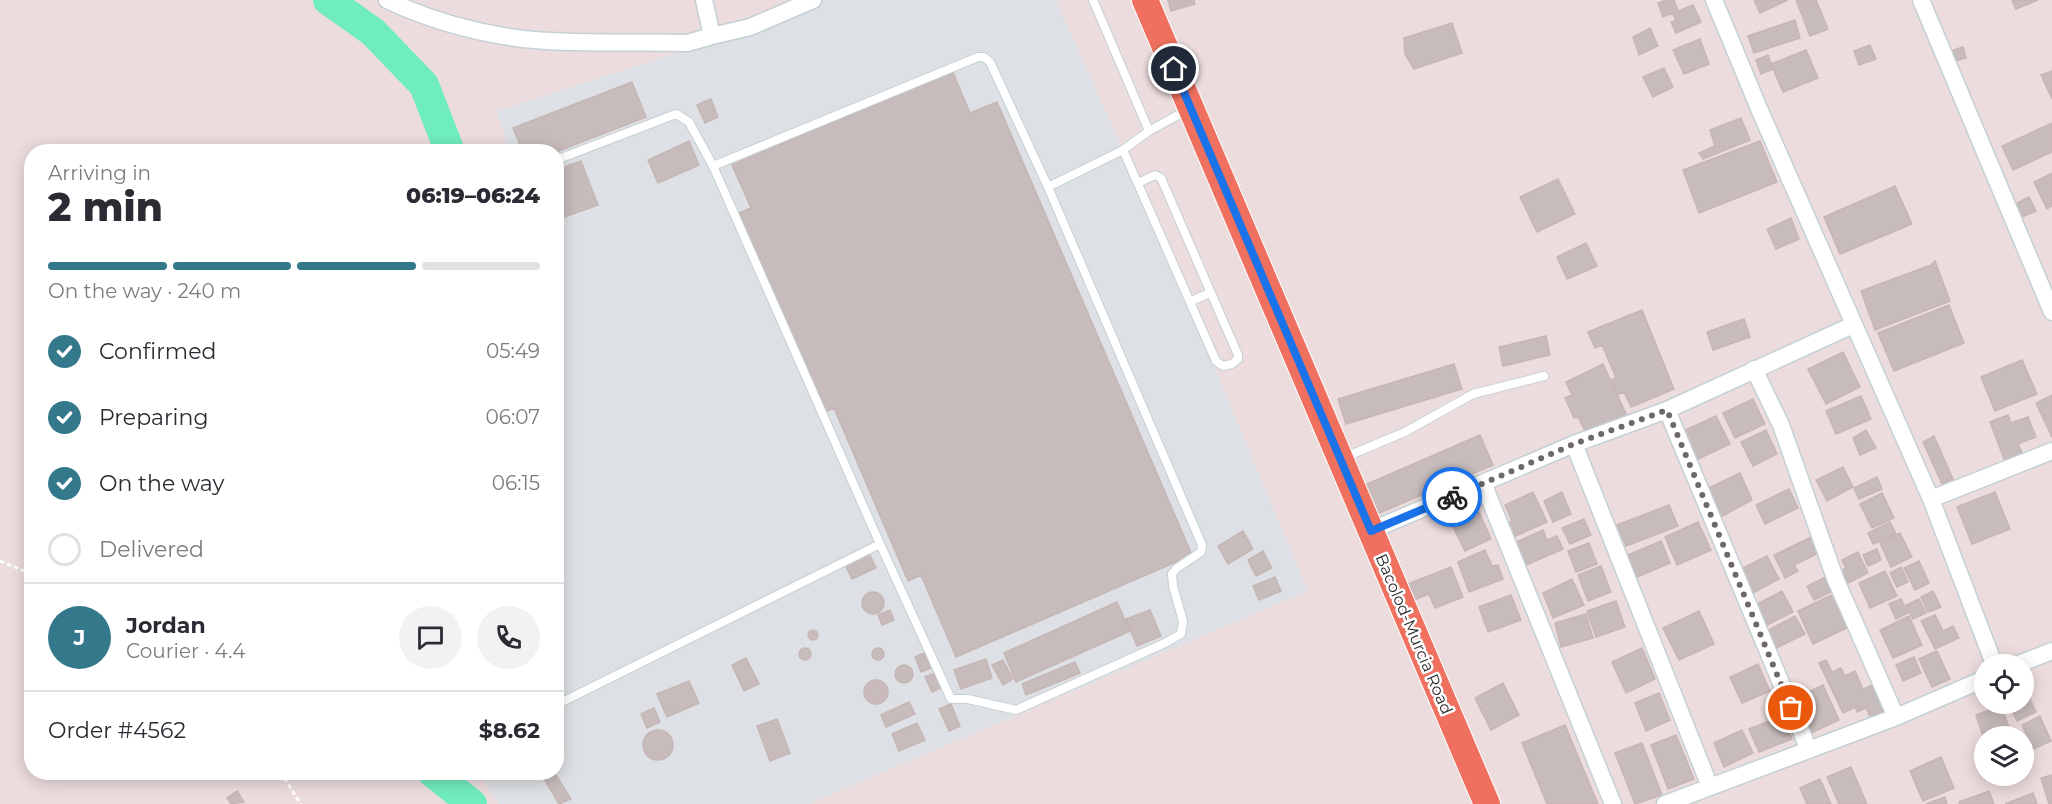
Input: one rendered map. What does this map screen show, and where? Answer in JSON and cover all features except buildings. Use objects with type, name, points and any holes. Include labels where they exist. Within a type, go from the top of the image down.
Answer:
[{"type":"main road","name":"Bacolod-Murcia Road","points":[[1145,0],[1487,804]]},
{"type":"street","points":[[387,0],[410,10],[476,30],[524,39],[687,43],[750,27],[807,1]]},
{"type":"street","points":[[704,0],[712,36]]},
{"type":"street","points":[[1714,0],[1853,325],[1931,499],[1990,654]]},
{"type":"street","points":[[1921,0],[2052,312]]},
{"type":"street","points":[[1371,531],[1574,444],[1667,410],[1853,325]]},
{"type":"street","points":[[1754,369],[1781,425],[1835,578],[1896,717]]},
{"type":"street","points":[[1667,410],[1809,750]]},
{"type":"street","points":[[1574,444],[1710,787]]},
{"type":"street","points":[[1931,499],[2052,451]]},
{"type":"street","points":[[1483,483],[1613,804]]},
{"type":"street","points":[[2034,658],[2052,651]]},
{"type":"street","points":[[1665,804],[1896,717],[1974,683]]},
{"type":"lane","points":[[1094,0],[1149,131]]},
{"type":"lane","points":[[564,157],[676,114],[689,122],[713,166],[951,699],[969,699],[1016,710],[1181,634],[1183,621],[1172,574],[1201,552],[1202,545],[1048,187],[990,62],[984,57],[978,57],[713,166]]},
{"type":"lane","points":[[1048,187],[1123,150],[1149,131],[1190,108]]},
{"type":"lane","points":[[1123,150],[1216,361],[1223,366],[1232,364],[1238,359],[1238,355],[1161,178],[1155,176],[1138,183]]},
{"type":"lane","points":[[1191,302],[1210,293]]},
{"type":"lane","points":[[1340,460],[1405,432],[1473,394],[1544,376]]},
{"type":"lane","points":[[564,701],[880,544]]},
{"type":"path","points":[[0,561],[24,571]]},
{"type":"path","points":[[285,780],[301,804]]},
{"type":"shaded area","points":[[806,0],[1056,0],[1132,170],[1308,591],[809,804],[499,804],[483,780],[564,780],[564,144],[507,144],[497,111],[699,46]]},
{"type":"waterway","points":[[328,0],[373,32],[424,85],[447,144]]},
{"type":"waterway","points":[[442,780],[472,804]]},
{"type":"way so far","points":[[1452,497],[1574,444],[1667,410],[1791,708]]},
{"type":"route","points":[[1174,69],[1371,531],[1452,497]]}]
